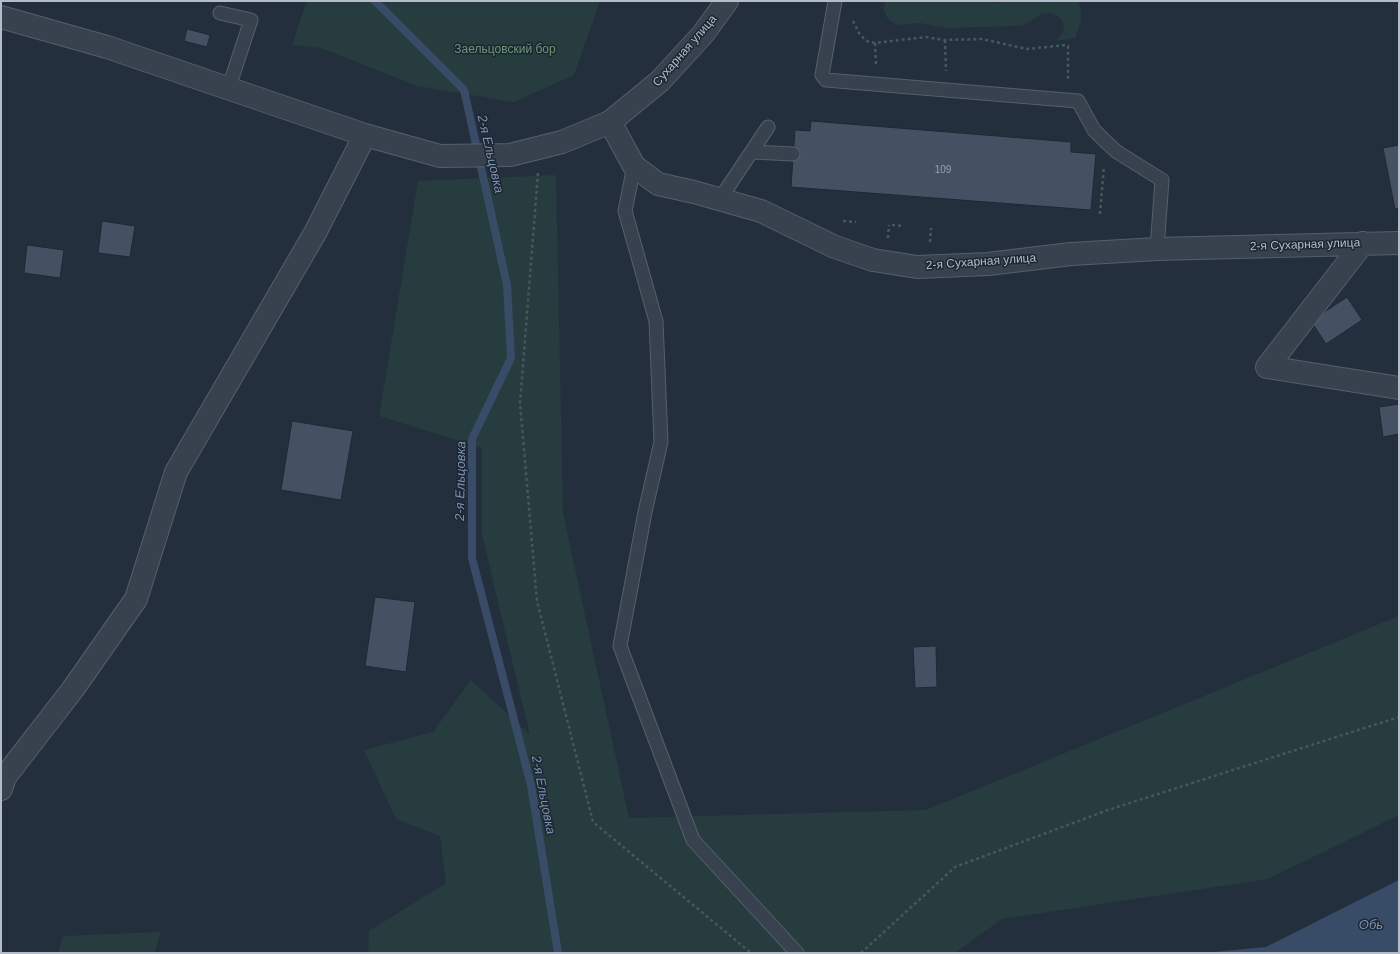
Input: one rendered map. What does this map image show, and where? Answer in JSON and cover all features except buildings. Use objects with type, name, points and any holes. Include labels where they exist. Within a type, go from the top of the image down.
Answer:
[{"type":"street","name":"Сухарная улица","points":[[1,17],[107,47],[365,134],[440,156],[510,156],[562,142],[610,122],[660,82],[703,34],[727,1]]},
{"type":"street","name":"2-я Сухарная улица","points":[[610,122],[634,166],[658,184],[720,199],[761,211],[835,247],[874,260],[918,267],[988,264],[1071,254],[1157,248],[1399,243]]},
{"type":"street","points":[[1,789],[5,777],[73,689],[136,600],[176,472],[315,233],[365,134]]},
{"type":"street","points":[[1363,243],[1266,367],[1399,388]]},
{"type":"lane","points":[[835,1],[822,74],[826,80],[1074,100],[1082,105],[1094,130],[1106,142],[1117,152],[1162,180],[1157,248]]},
{"type":"lane","points":[[220,13],[251,20],[229,87]]},
{"type":"lane","points":[[720,199],[768,127]]},
{"type":"lane","points":[[752,152],[793,154]]},
{"type":"lane","points":[[634,166],[625,210],[656,321],[662,442],[645,512],[620,646],[693,840],[797,953]]},
{"type":"path","points":[[852,16],[853,23],[860,35],[867,41],[876,43],[926,37],[945,40],[982,39],[1027,49],[1066,45],[1068,46],[1068,72]]},
{"type":"path","points":[[945,40],[946,66]]},
{"type":"path","points":[[876,43],[876,67]]},
{"type":"path","points":[[1100,214],[1106,142]]},
{"type":"path","points":[[540,148],[520,403],[537,601],[593,822],[750,953]]},
{"type":"path","points":[[843,221],[856,222]]},
{"type":"path","points":[[892,225],[902,226]]},
{"type":"path","points":[[929,244],[931,228]]},
{"type":"path","points":[[860,953],[955,867],[1108,810],[1399,717]]},
{"type":"green space","name":"Заельцовский бор","points":[[308,1],[600,1],[574,75],[514,102],[417,86],[321,48],[292,45]]},
{"type":"green space","points":[[885,1],[982,1],[997,3],[1003,1],[1078,1],[1081,11],[1081,22],[1075,38],[1056,41],[1063,33],[1064,27],[1062,20],[1057,15],[1050,13],[1043,13],[1024,25],[1017,26],[948,28],[920,23],[897,25],[888,19],[884,11]]},
{"type":"green space","points":[[556,175],[563,513],[629,818],[926,810],[1399,616],[1399,815],[1268,879],[1002,919],[955,953],[368,953],[369,931],[446,883],[440,836],[396,819],[364,750],[433,732],[471,680],[530,735],[482,535],[482,448],[379,416],[418,181]]},
{"type":"green space","points":[[160,932],[155,953],[58,953],[63,936]]},
{"type":"water","name":"Обь","points":[[1399,880],[1399,953],[1202,953],[1266,947]]},
{"type":"waterway","name":"2-я Ельцовка","points":[[375,1],[464,90],[507,285],[511,358],[472,439],[472,558],[531,785],[558,953]]}]
